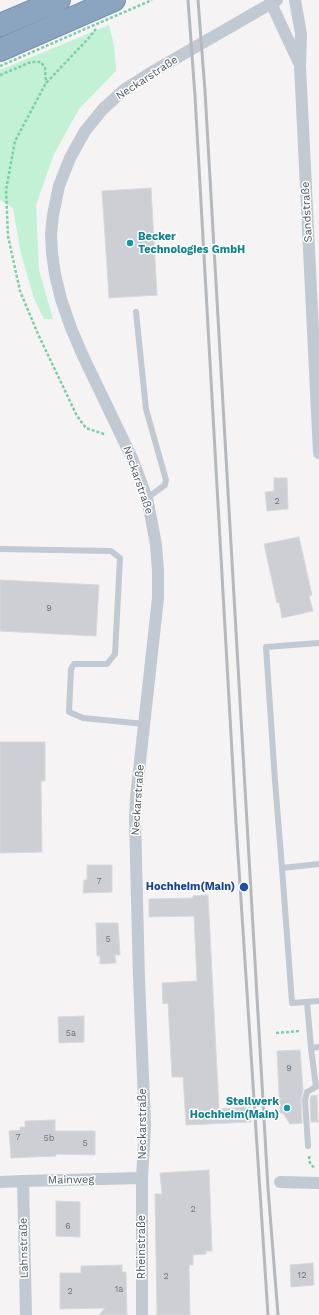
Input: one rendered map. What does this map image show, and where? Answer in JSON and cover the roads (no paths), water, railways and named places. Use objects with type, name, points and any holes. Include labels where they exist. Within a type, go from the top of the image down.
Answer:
[{"type":"highway","points":[[0,25],[59,0]]},
{"type":"highway","points":[[0,50],[114,0]]},
{"type":"street","name":"Sandstraße","points":[[295,0],[301,34],[300,66],[319,453]]},
{"type":"street","name":"Sandstraße","points":[[274,2],[300,66]]},
{"type":"street","name":"Neckarstraße","points":[[142,1178],[145,1126],[135,834],[136,798],[158,598],[156,545],[146,498],[132,458],[83,356],[61,299],[54,274],[51,234],[52,215],[59,186],[70,158],[85,131],[103,109],[125,90],[152,72],[274,2]]},
{"type":"street","name":"Mainweg","points":[[0,1182],[23,1180],[142,1178]]},
{"type":"street","name":"Rheinstraße","points":[[142,1178],[142,1315]]},
{"type":"street","name":"Lahnstraße","points":[[23,1180],[26,1315]]},
{"type":"street","points":[[280,1182],[319,1183]]},
{"type":"lane","points":[[136,312],[146,409],[166,480],[165,486],[146,498]]},
{"type":"lane","points":[[0,549],[111,551],[120,558],[115,654],[108,664],[74,664],[71,669],[69,712],[83,718],[145,724]]},
{"type":"lane","points":[[319,643],[266,647],[292,1003],[319,1001]]},
{"type":"lane","points":[[282,868],[319,864]]},
{"type":"lane","points":[[307,1002],[316,1087],[307,1092],[305,1100],[308,1146]]},
{"type":"lane","points":[[311,1048],[319,1047]]},
{"type":"railway","points":[[188,0],[195,96],[236,823],[268,1315]]},
{"type":"railway","points":[[198,0],[205,91],[268,1188],[278,1315]]},
{"type":"place","name":"Becker Technologies GmbH","points":[[130,243]]},
{"type":"place","name":"Hochheim(Main)","points":[[244,887]]},
{"type":"place","name":"Stellwerk Hochheim(Main)","points":[[287,1108]]}]
